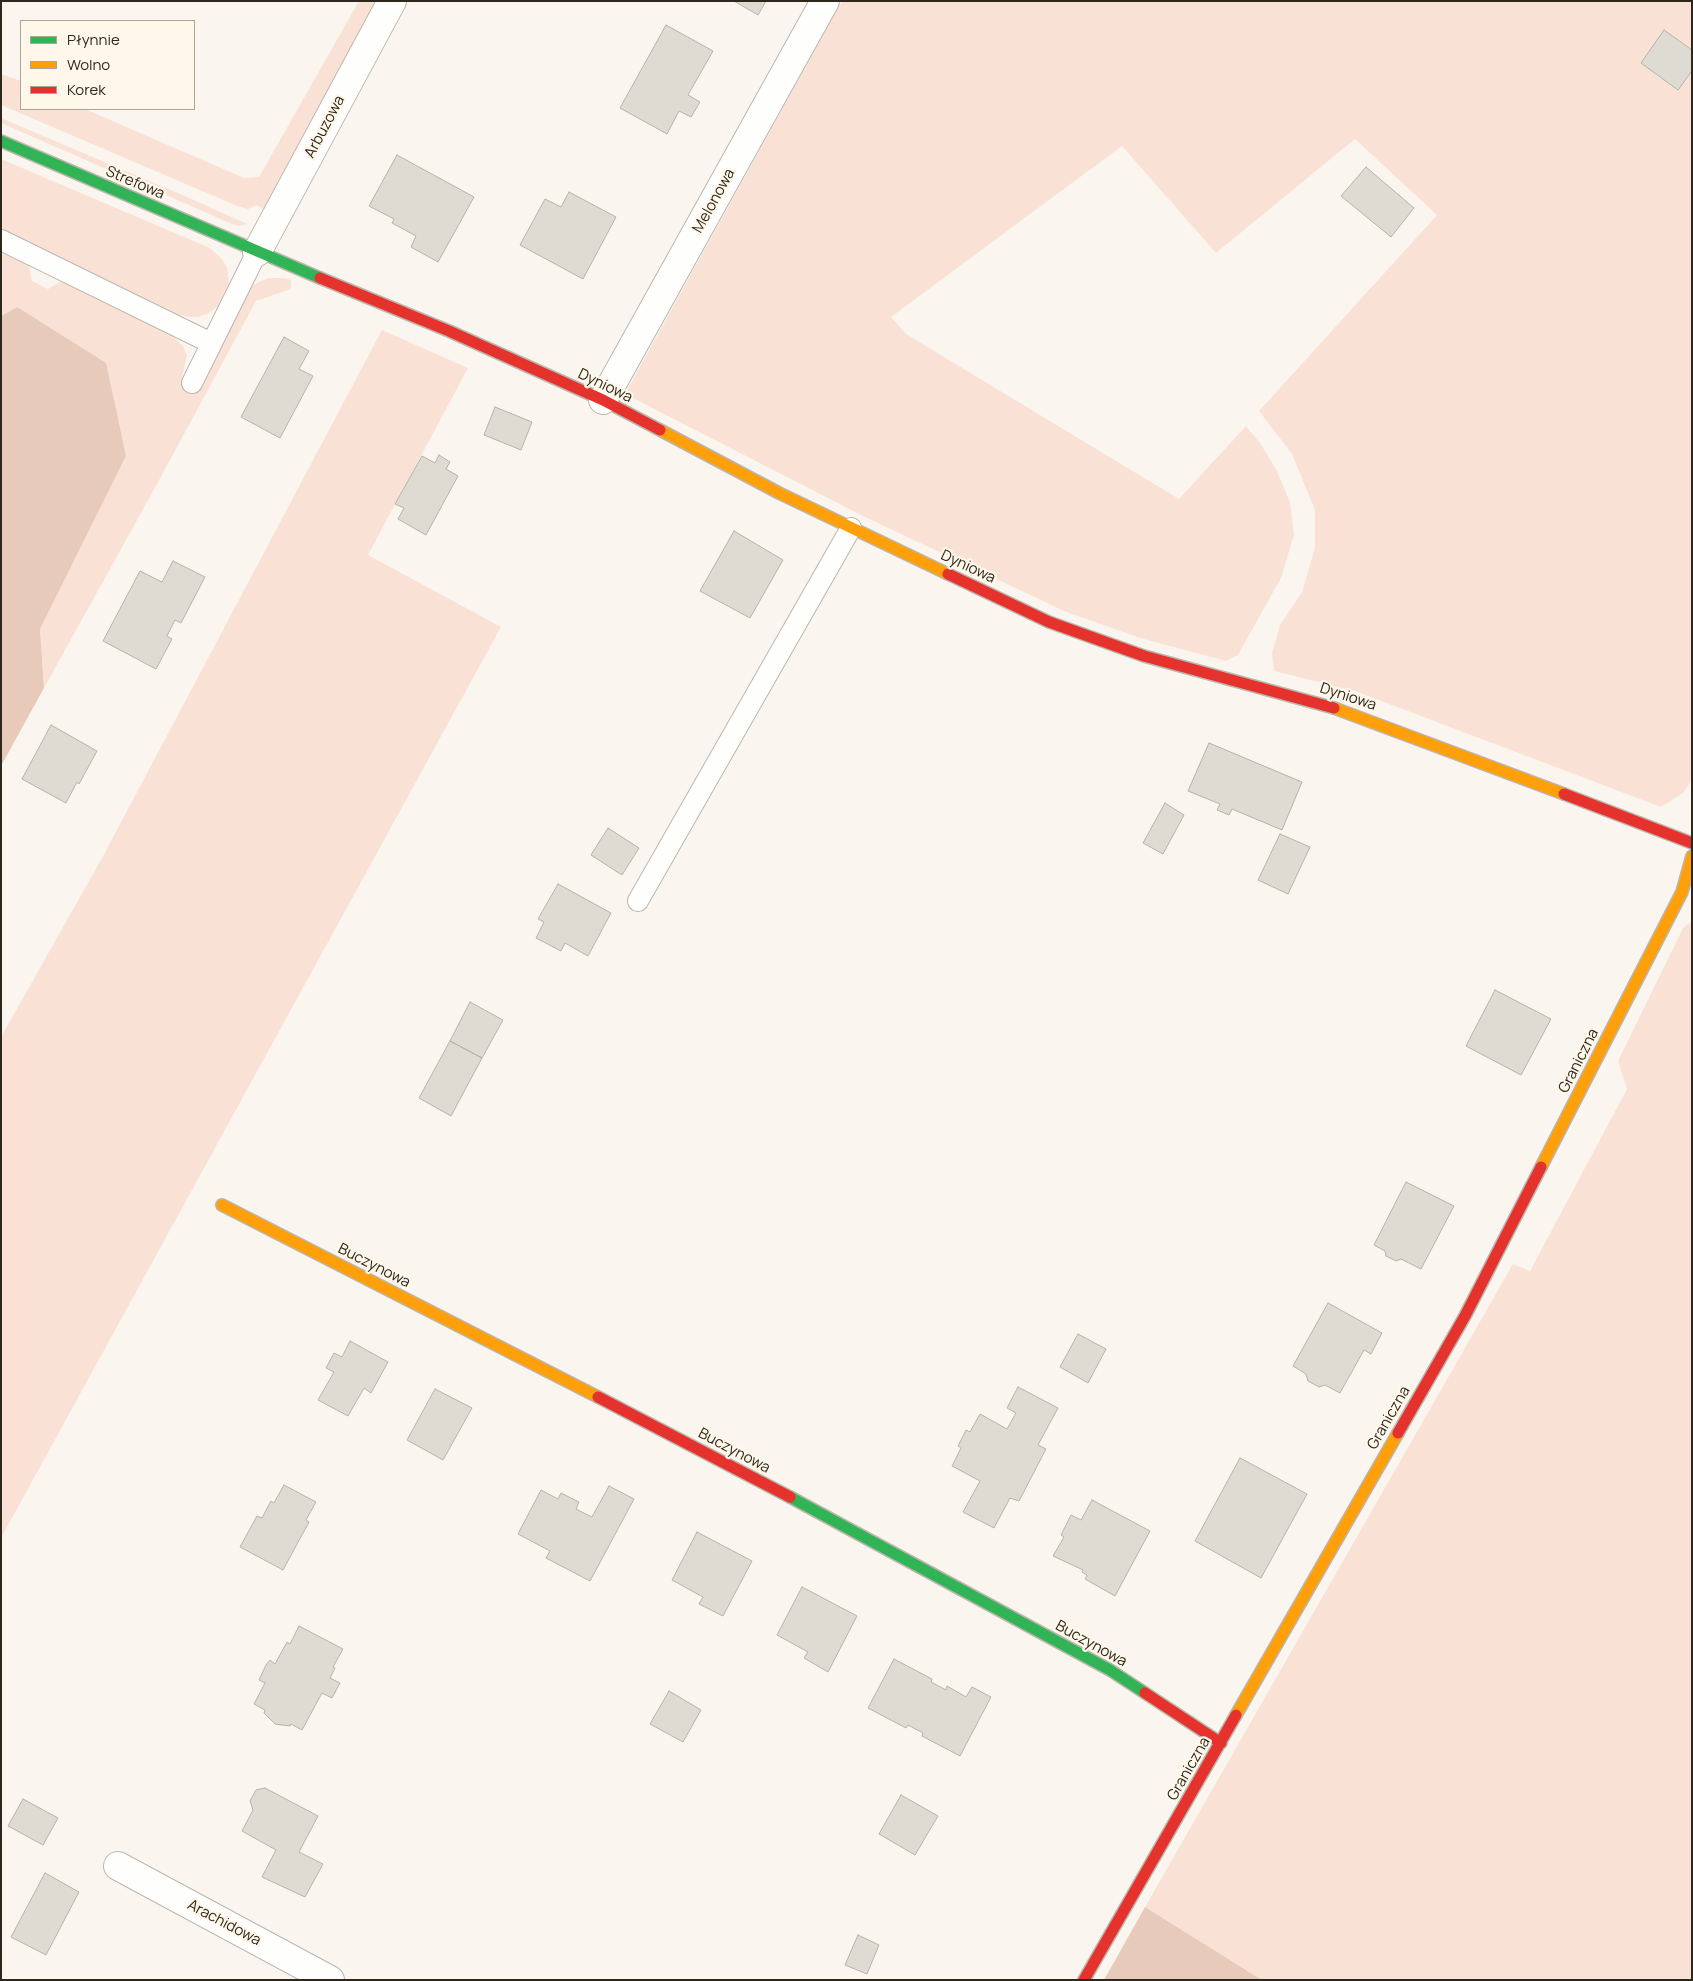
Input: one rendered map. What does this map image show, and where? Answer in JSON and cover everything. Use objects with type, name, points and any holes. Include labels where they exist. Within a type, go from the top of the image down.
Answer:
[{"type":"street","name":"Arbuzowa","points":[[257,252],[392,1]]},
{"type":"street","name":"Melonowa","points":[[603,400],[825,1]]},
{"type":"street","name":"Strefowa","points":[[1,141],[257,252]]},
{"type":"street","name":"Dyniowa","points":[[257,252],[449,332],[603,400],[779,493],[1049,622],[1144,656],[1342,710],[1692,843]]},
{"type":"street","name":"Graniczna","points":[[1084,1980],[1222,1743],[1464,1316],[1682,892],[1692,856]]},
{"type":"street","name":"Buczynowa","points":[[222,1205],[729,1464],[1110,1670],[1222,1743]]},
{"type":"street","name":"Arachidowa","points":[[118,1866],[330,1980]]},
{"type":"lane","points":[[1,240],[211,343]]},
{"type":"lane","points":[[192,383],[257,252]]},
{"type":"lane","points":[[638,900],[851,528]]},
{"type":"shaded area","points":[[359,1],[380,1],[267,212],[257,205],[248,209],[237,206],[1,105],[1,74],[20,81],[20,110],[87,110],[244,178],[259,177]]},
{"type":"shaded area","points":[[842,1],[1692,1],[1692,780],[1683,793],[1661,807],[1355,691],[1274,671],[1272,653],[1280,625],[1302,592],[1315,548],[1315,510],[1292,454],[1259,411],[1437,215],[1355,139],[1216,253],[1122,146],[891,317],[906,334],[1179,499],[1246,426],[1260,443],[1276,469],[1290,502],[1294,535],[1281,578],[1238,655],[1226,661],[1140,638],[1064,611],[863,516],[625,394]]},
{"type":"shaded area","points":[[1,118],[247,224],[240,226],[232,224],[1,123]]},
{"type":"shaded area","points":[[1,159],[210,248],[221,258],[227,267],[229,283],[218,306],[209,313],[198,317],[177,314],[1,228]]},
{"type":"shaded area","points":[[1,250],[22,260],[29,266],[32,281],[48,289],[60,282],[68,282],[168,332],[183,346],[187,356],[182,377],[192,383],[251,286],[268,278],[291,280],[291,289],[256,301],[44,688],[40,629],[126,456],[17,307],[1,316]]},
{"type":"shaded area","points":[[17,307],[106,363],[126,456],[40,629],[44,688],[1,766],[1,316]]},
{"type":"shaded area","points":[[382,330],[468,368],[368,555],[501,627],[1,1538],[1,1037],[102,858]]},
{"type":"shaded area","points":[[1692,921],[1692,1980],[1262,1980],[1145,1907],[1513,1264],[1530,1271],[1627,1089],[1618,1061],[1683,928]]},
{"type":"shaded area","points":[[1145,1907],[1262,1980],[1104,1980]]},
{"type":"building","points":[[734,1],[766,1],[758,15]]},
{"type":"building","points":[[666,25],[713,51],[688,95],[700,102],[691,117],[679,111],[667,134],[620,108]]},
{"type":"building","points":[[1664,30],[1692,50],[1692,71],[1678,90],[1641,63]]},
{"type":"building","points":[[397,155],[474,197],[438,262],[411,247],[416,236],[392,223],[394,219],[369,206]]},
{"type":"building","points":[[1366,167],[1414,208],[1391,237],[1341,196]]},
{"type":"building","points":[[569,192],[616,217],[583,279],[520,245],[545,199],[561,207]]},
{"type":"building","points":[[284,337],[309,351],[299,369],[313,376],[280,438],[241,417]]},
{"type":"building","points":[[495,407],[532,422],[521,450],[484,435]]},
{"type":"building","points":[[439,455],[450,462],[446,469],[458,476],[426,535],[398,519],[404,508],[395,504],[422,456],[435,463]]},
{"type":"building","points":[[734,531],[783,560],[750,618],[700,591]]},
{"type":"building","points":[[173,561],[205,577],[181,623],[175,620],[167,636],[172,639],[156,669],[103,641],[140,571],[162,582]]},
{"type":"building","points":[[51,725],[97,751],[66,803],[22,779]]},
{"type":"building","points":[[1209,743],[1302,782],[1282,830],[1232,809],[1229,815],[1217,810],[1220,804],[1188,791]]},
{"type":"building","points":[[1165,803],[1184,815],[1163,854],[1143,843]]},
{"type":"building","points":[[608,828],[639,848],[622,875],[591,855]]},
{"type":"building","points":[[1280,834],[1310,847],[1288,894],[1258,880]]},
{"type":"building","points":[[558,884],[611,913],[588,956],[565,943],[561,951],[536,938],[544,922],[538,919]]},
{"type":"building","points":[[1495,990],[1551,1019],[1521,1075],[1466,1046]]},
{"type":"building","points":[[470,1002],[503,1020],[482,1058],[450,1041]]},
{"type":"building","points":[[450,1041],[482,1058],[451,1116],[419,1098]]},
{"type":"building","points":[[1406,1182],[1454,1206],[1421,1269],[1401,1259],[1396,1261],[1386,1256],[1385,1251],[1374,1245]]},
{"type":"building","points":[[1328,1303],[1382,1333],[1371,1354],[1364,1350],[1340,1393],[1325,1385],[1319,1387],[1308,1381],[1306,1374],[1293,1366]]},
{"type":"building","points":[[1078,1334],[1106,1349],[1088,1383],[1060,1367]]},
{"type":"building","points":[[350,1341],[388,1362],[371,1393],[364,1388],[348,1416],[318,1400],[334,1372],[326,1368],[334,1353],[342,1357]]},
{"type":"building","points":[[1018,1387],[1058,1408],[1038,1445],[1046,1449],[1019,1501],[1010,1498],[994,1528],[963,1512],[980,1481],[952,1466],[961,1448],[958,1446],[966,1430],[970,1432],[980,1414],[1007,1429],[1016,1413],[1007,1408]]},
{"type":"building","points":[[435,1389],[472,1408],[443,1460],[407,1440]]},
{"type":"building","points":[[1240,1458],[1307,1494],[1261,1578],[1195,1541]]},
{"type":"building","points":[[284,1485],[316,1502],[306,1520],[309,1522],[283,1570],[240,1547],[257,1516],[262,1518],[271,1501],[274,1503]]},
{"type":"building","points":[[609,1486],[634,1499],[590,1581],[546,1558],[550,1551],[518,1534],[541,1490],[558,1499],[561,1493],[579,1502],[576,1509],[592,1517]]},
{"type":"building","points":[[1092,1500],[1150,1531],[1115,1596],[1085,1579],[1087,1575],[1082,1572],[1083,1570],[1053,1556],[1064,1537],[1061,1535],[1071,1515],[1081,1520]]},
{"type":"building","points":[[697,1532],[752,1561],[723,1616],[699,1604],[703,1597],[672,1580]]},
{"type":"building","points":[[802,1587],[857,1616],[828,1672],[804,1658],[808,1652],[777,1635]]},
{"type":"building","points":[[299,1626],[343,1649],[333,1667],[335,1668],[330,1678],[340,1683],[332,1698],[322,1693],[302,1730],[291,1724],[290,1726],[275,1724],[264,1713],[265,1710],[254,1704],[265,1683],[259,1680],[266,1665],[270,1660],[275,1664],[287,1642],[290,1644]]},
{"type":"building","points":[[894,1659],[932,1679],[931,1682],[946,1690],[947,1686],[966,1697],[972,1687],[991,1697],[960,1756],[922,1736],[923,1733],[908,1725],[906,1728],[868,1708]]},
{"type":"building","points":[[669,1691],[701,1710],[683,1742],[650,1724]]},
{"type":"building","points":[[265,1788],[318,1816],[299,1852],[323,1864],[305,1897],[262,1877],[276,1850],[242,1831],[253,1810],[250,1801],[256,1790]]},
{"type":"building","points":[[901,1795],[938,1816],[915,1855],[879,1834]]},
{"type":"building","points":[[23,1799],[58,1818],[43,1845],[8,1826]]},
{"type":"building","points":[[45,1873],[79,1892],[46,1955],[11,1937]]},
{"type":"building","points":[[858,1935],[879,1945],[867,1974],[845,1965]]},
{"type":"traffic: fast","points":[[1,141],[320,278]]},
{"type":"traffic: fast","points":[[790,1497],[1110,1670],[1145,1693]]},
{"type":"traffic: slow","points":[[660,430],[779,493],[948,574]]},
{"type":"traffic: slow","points":[[1334,708],[1564,794]]},
{"type":"traffic: slow","points":[[1541,1167],[1682,892],[1692,856]]},
{"type":"traffic: slow","points":[[222,1205],[598,1397]]},
{"type":"traffic: slow","points":[[1236,1715],[1398,1433]]},
{"type":"traffic: jam","points":[[320,278],[449,331],[603,400],[660,430]]},
{"type":"traffic: jam","points":[[948,574],[1049,622],[1144,656],[1334,708]]},
{"type":"traffic: jam","points":[[1564,794],[1692,843]]},
{"type":"traffic: jam","points":[[1398,1433],[1465,1316],[1541,1167]]},
{"type":"traffic: jam","points":[[598,1397],[790,1497]]},
{"type":"traffic: jam","points":[[1145,1693],[1221,1743]]},
{"type":"traffic: jam","points":[[1084,1980],[1236,1715]]}]
